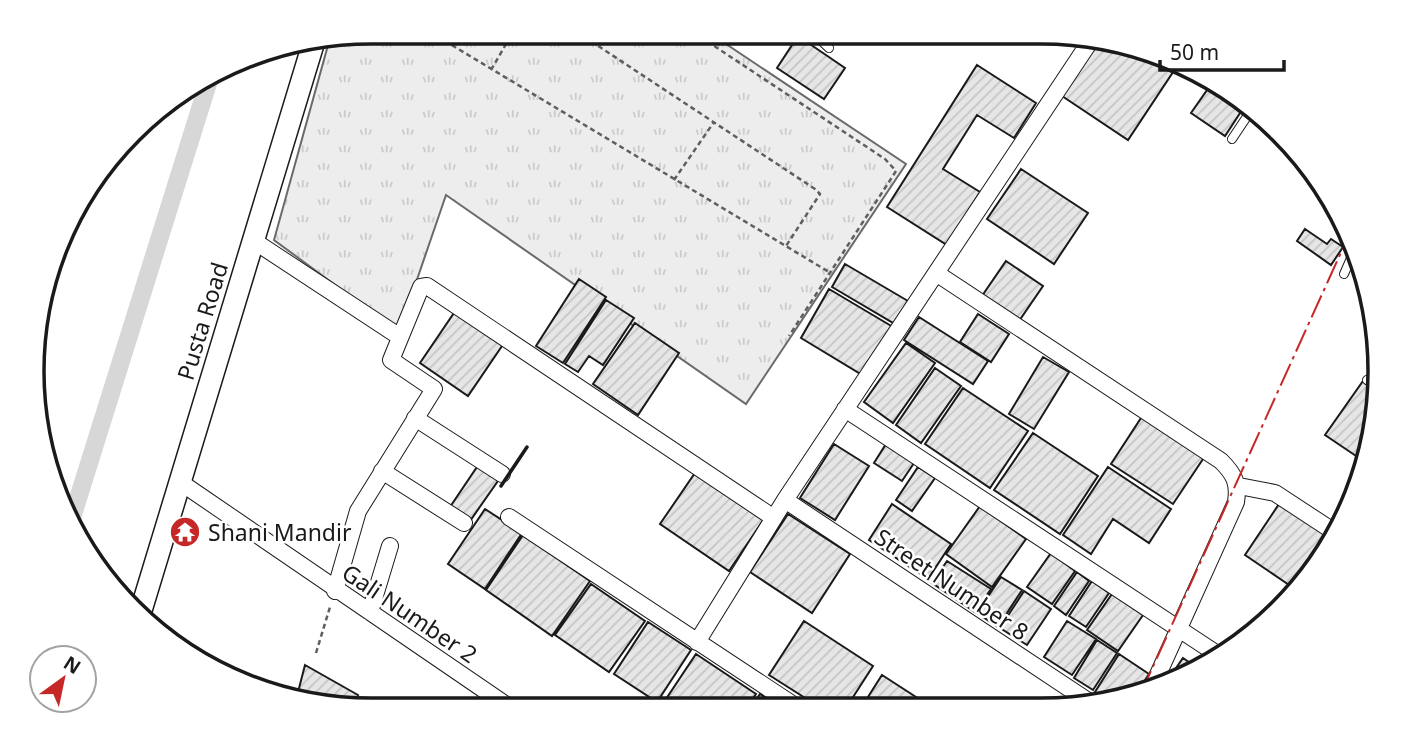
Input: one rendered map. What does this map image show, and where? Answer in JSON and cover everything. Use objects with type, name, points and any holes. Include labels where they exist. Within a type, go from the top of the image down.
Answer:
[{"type":"main road","name":"Pusta Road","points":[[143,605],[311,49]]},
{"type":"street","points":[[697,642],[785,500],[1085,47]]},
{"type":"street","points":[[254,241],[400,337]]},
{"type":"street","points":[[936,273],[1221,461],[1232,472],[1239,486],[1215,551],[1157,677]]},
{"type":"street","points":[[335,591],[358,511],[434,388],[391,360],[417,292],[427,286],[774,518]]},
{"type":"street","points":[[845,409],[1211,650]]},
{"type":"street","points":[[415,418],[502,474]]},
{"type":"street","points":[[382,471],[464,523]]},
{"type":"street","name":"Gali Number 2","points":[[180,482],[335,591],[496,698]]},
{"type":"street","points":[[1239,486],[1275,494],[1328,528]]},
{"type":"street","name":"Street Number 8","points":[[785,500],[1080,696]]},
{"type":"street","points":[[509,517],[783,698]]},
{"type":"street","points":[[370,612],[390,546]]},
{"type":"lane","points":[[825,44],[829,48]]},
{"type":"lane","points":[[1232,139],[1247,116]]},
{"type":"lane","points":[[1344,274],[1349,262]]},
{"type":"path","points":[[449,44],[829,272]]},
{"type":"path","points":[[491,70],[506,44]]},
{"type":"path","points":[[599,44],[820,194],[786,246]]},
{"type":"path","points":[[711,44],[893,165],[896,171],[789,336]]},
{"type":"path","points":[[674,180],[714,122]]},
{"type":"path","points":[[316,653],[335,591]]},
{"type":"green space","points":[[350,44],[726,44],[906,164],[746,404],[446,195],[399,332],[274,240],[327,47]]},
{"type":"building","points":[[793,44],[810,44],[845,68],[824,99],[777,68]]},
{"type":"building","points":[[1090,48],[1126,55],[1173,72],[1128,140],[1062,96]]},
{"type":"building","points":[[977,65],[1036,103],[1014,138],[977,115],[943,169],[980,192],[947,245],[887,207]]},
{"type":"building","points":[[1207,89],[1241,112],[1225,136],[1191,113]]},
{"type":"building","points":[[1021,169],[1088,213],[1054,264],[987,219]]},
{"type":"building","points":[[1305,229],[1327,244],[1331,239],[1343,247],[1331,265],[1297,241]]},
{"type":"building","points":[[1006,261],[1043,286],[1019,321],[982,296]]},
{"type":"building","points":[[845,264],[908,301],[895,324],[832,287]]},
{"type":"building","points":[[579,279],[606,297],[563,363],[536,346]]},
{"type":"building","points":[[829,289],[893,327],[864,376],[801,338]]},
{"type":"building","points":[[606,300],[634,318],[603,365],[589,356],[578,372],[565,364]]},
{"type":"building","points":[[456,310],[504,343],[468,396],[420,363]]},
{"type":"building","points":[[978,314],[1009,334],[991,362],[960,342]]},
{"type":"building","points":[[919,317],[988,361],[973,384],[904,340]]},
{"type":"building","points":[[635,323],[679,353],[638,415],[593,384]]},
{"type":"building","points":[[906,343],[935,363],[893,423],[864,402]]},
{"type":"building","points":[[1043,357],[1069,372],[1034,429],[1009,414]]},
{"type":"building","points":[[935,368],[961,386],[921,443],[896,425]]},
{"type":"building","points":[[1363,381],[1368,385],[1357,457],[1325,435]]},
{"type":"building","points":[[963,388],[1028,431],[990,488],[925,444]]},
{"type":"building","points":[[1143,415],[1205,456],[1173,504],[1111,464]]},
{"type":"building","points":[[1033,433],[1098,476],[1060,534],[994,490]]},
{"type":"building","points":[[834,444],[869,466],[835,520],[800,498]]},
{"type":"building","points":[[886,444],[914,463],[902,481],[874,463]]},
{"type":"building","points":[[479,464],[500,478],[470,521],[450,507]]},
{"type":"building","points":[[918,467],[935,478],[912,511],[896,500]]},
{"type":"building","points":[[1108,467],[1171,509],[1149,543],[1113,519],[1091,554],[1063,535]]},
{"type":"building","points":[[695,473],[764,519],[729,571],[660,524]]},
{"type":"building","points":[[1281,501],[1326,531],[1289,585],[1245,555]]},
{"type":"building","points":[[892,504],[951,544],[928,579],[869,540]]},
{"type":"building","points":[[980,506],[1026,539],[992,587],[946,554]]},
{"type":"building","points":[[485,509],[522,533],[485,589],[448,564]]},
{"type":"building","points":[[788,514],[850,554],[812,613],[750,572]]},
{"type":"building","points":[[523,535],[590,581],[552,636],[486,590]]},
{"type":"building","points":[[1051,553],[1075,571],[1052,604],[1027,587]]},
{"type":"building","points":[[947,561],[991,589],[975,612],[932,583]]},
{"type":"building","points":[[1077,572],[1089,581],[1066,615],[1054,606]]},
{"type":"building","points":[[1001,577],[1022,590],[998,627],[977,613]]},
{"type":"building","points":[[1092,581],[1109,593],[1086,627],[1069,616]]},
{"type":"building","points":[[591,584],[645,621],[609,672],[555,635]]},
{"type":"building","points":[[1024,591],[1051,609],[1027,645],[1000,628]]},
{"type":"building","points":[[1112,594],[1143,615],[1118,651],[1087,630]]},
{"type":"building","points":[[804,621],[873,666],[852,698],[805,698],[769,675]]},
{"type":"building","points":[[1067,621],[1096,639],[1072,675],[1044,657]]},
{"type":"building","points":[[648,622],[691,650],[660,698],[651,698],[614,674]]},
{"type":"building","points":[[1097,640],[1117,653],[1093,690],[1074,678]]},
{"type":"building","points":[[696,654],[756,694],[753,698],[667,698]]},
{"type":"building","points":[[1119,654],[1149,674],[1144,682],[1095,692]]},
{"type":"building","points":[[1183,658],[1190,663],[1186,665],[1175,669]]},
{"type":"building","points":[[305,665],[358,695],[356,698],[350,698],[299,690]]},
{"type":"building","points":[[882,675],[918,698],[867,698]]},
{"type":"waterway","points":[[75,510],[206,88]]},
{"type":"wall","points":[[501,486],[527,447]]},
{"type":"power","points":[[1147,681],[1343,247]]},
{"type":"place","name":"Shani Mandir","points":[[185,532]]}]
